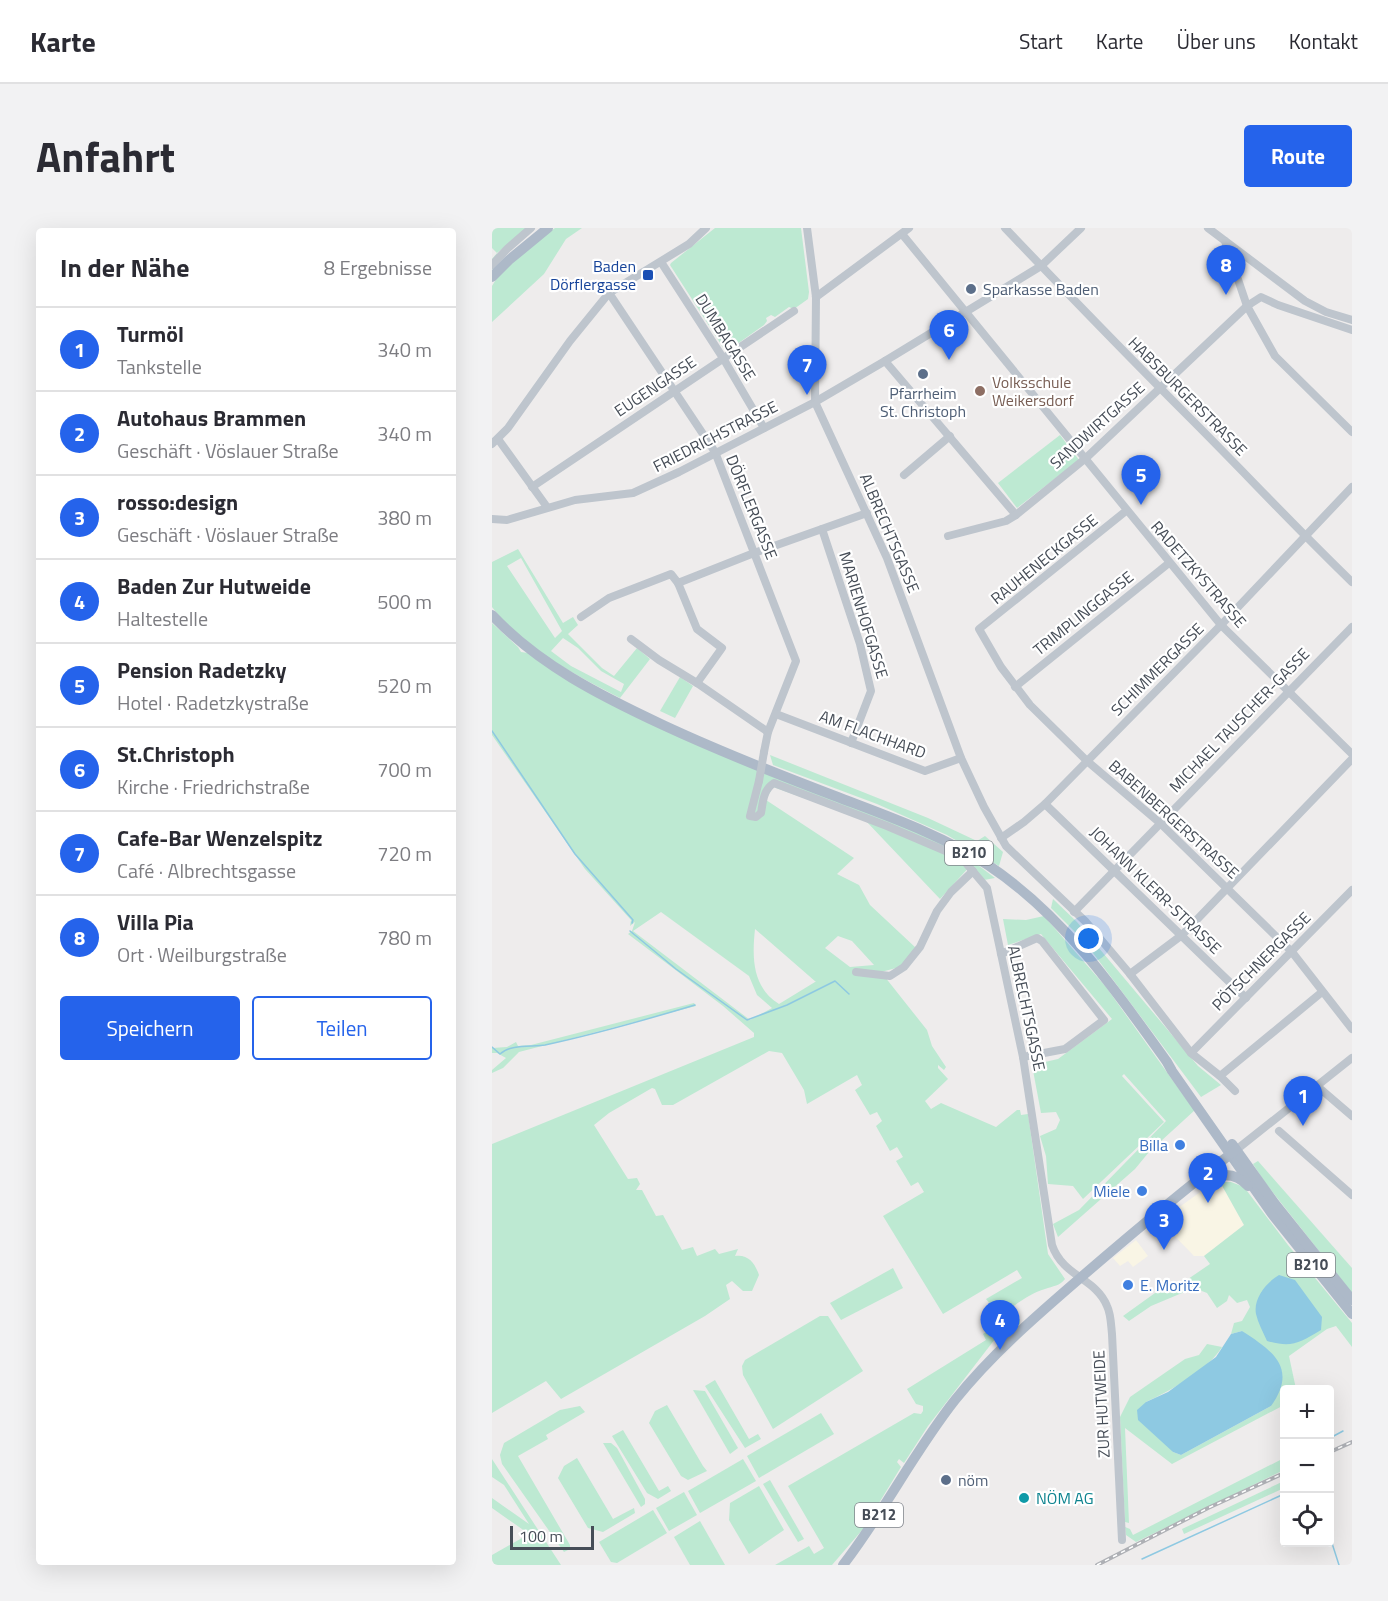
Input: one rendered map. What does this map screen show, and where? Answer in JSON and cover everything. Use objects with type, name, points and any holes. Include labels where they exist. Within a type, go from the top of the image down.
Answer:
[{"type":"main road","points":[[492,277],[548,228]]},
{"type":"main road","name":"B210","points":[[492,615],[539,656],[568,676],[619,704],[734,756],[953,844],[987,865],[1034,900],[1074,940],[1113,987],[1233,1152],[1352,1300]]},
{"type":"main road","name":"B210","points":[[1233,1152],[1272,1214]]},
{"type":"main road","name":"B212","points":[[843,1565],[865,1536],[907,1469],[956,1399],[1017,1334],[1127,1237],[1233,1152]]},
{"type":"main road","name":"B210","points":[[1184,1191],[1215,1176],[1239,1177],[1272,1214],[1352,1314]]},
{"type":"street","points":[[492,265],[531,228]]},
{"type":"street","points":[[547,507],[495,441],[508,428],[570,341],[609,293],[689,244],[706,228]]},
{"type":"street","name":"ALBRECHTSGASSE","points":[[807,228],[816,297],[815,402],[887,558],[961,758],[984,807],[1001,838],[1086,922],[1130,974],[1191,1053],[1235,1091]]},
{"type":"street","name":"HABSBURGERSTRASSE","points":[[1005,228],[1159,389],[1352,582]]},
{"type":"street","name":"FRIEDRICHSTRASSE","points":[[492,519],[507,520],[575,500],[633,493],[679,472],[815,402],[885,361],[1041,266],[1082,228]]},
{"type":"street","points":[[1208,228],[1305,301],[1326,312],[1352,320]]},
{"type":"street","points":[[816,297],[906,231]]},
{"type":"street","name":"RADETZKYSTRASSE","points":[[906,231],[965,311],[1221,625],[1352,754]]},
{"type":"street","points":[[1225,241],[1247,306],[1275,356],[1352,432]]},
{"type":"street","name":"DUMBAGASSE","points":[[661,262],[723,358],[764,428]]},
{"type":"street","name":"DÖRFLERGASSE","points":[[609,293],[715,452],[796,661],[768,732],[759,781]]},
{"type":"street","points":[[1247,306],[1261,297],[1352,330]]},
{"type":"street","name":"SANDWIRTGASSE","points":[[948,536],[1006,521],[1016,515],[1086,458],[1247,306]]},
{"type":"street","name":"EUGENGASSE","points":[[532,487],[794,311]]},
{"type":"street","points":[[885,361],[1016,515]]},
{"type":"street","points":[[904,475],[950,435]]},
{"type":"street","name":"SCHIMMERGASSE","points":[[1001,838],[1045,804],[1221,625],[1352,487]]},
{"type":"street","name":"RAUHENECKGASSE","points":[[979,629],[1126,511]]},
{"type":"street","points":[[678,583],[867,513]]},
{"type":"street","name":"MARIENHOFGASSE","points":[[822,529],[860,644],[871,691],[851,743]]},
{"type":"street","name":"TRIMPLINGGASSE","points":[[1015,687],[1169,563]]},
{"type":"street","points":[[581,617],[609,598],[671,574],[678,583],[697,629],[722,648],[698,683]]},
{"type":"street","name":"MICHAEL TAUSCHER-GASSE","points":[[1074,912],[1352,627]]},
{"type":"street","name":"BABENBERGERSTRASSE","points":[[979,629],[1015,687],[1030,705],[1087,761],[1160,823],[1228,887],[1292,952],[1352,1029]]},
{"type":"street","points":[[631,639],[658,660],[698,683],[768,732]]},
{"type":"street","name":"AM FLACHHARD","points":[[776,714],[925,771],[961,758]]},
{"type":"street","points":[[1130,974],[1182,935],[1352,759]]},
{"type":"street","name":"ALBRECHTSGASSE","points":[[759,781],[750,816],[756,817],[761,813],[763,798],[769,786],[774,783],[955,855],[965,862],[987,888],[1023,1057],[1052,1245],[1055,1254],[1064,1266],[1080,1278]]},
{"type":"street","name":"JOHANN KLERR-STRASSE","points":[[1045,804],[1246,998]]},
{"type":"street","points":[[856,972],[890,976],[904,967],[920,947],[937,910],[951,892],[973,871]]},
{"type":"street","name":"PÖTSCHNERGASSE","points":[[1191,1053],[1352,890]]},
{"type":"street","points":[[1001,954],[1037,938],[1042,941],[1104,1020],[1065,1049],[1023,1057]]},
{"type":"street","points":[[1220,1076],[1322,992]]},
{"type":"street","points":[[1233,1152],[1352,1058]]},
{"type":"street","points":[[1317,1086],[1352,1116]]},
{"type":"street","points":[[1280,1131],[1352,1195]]},
{"type":"street","name":"ZUR HUTWEIDE","points":[[1080,1278],[1104,1300],[1108,1308],[1112,1334],[1122,1540]]},
{"type":"shaded area","points":[[1220,1182],[1244,1225],[1204,1256],[1194,1256],[1160,1221],[1210,1185]]},
{"type":"shaded area","points":[[1136,1240],[1148,1256],[1133,1267],[1128,1261],[1120,1266],[1113,1258]]},
{"type":"green space","points":[[492,228],[528,228],[497,253],[492,248]]},
{"type":"green space","points":[[555,228],[582,228],[566,239],[544,274],[492,322],[492,286],[497,278],[520,254]]},
{"type":"green space","points":[[715,228],[801,228],[809,292],[808,299],[794,309],[789,307],[775,317],[771,315],[766,318],[764,325],[726,352],[670,265]]},
{"type":"green space","points":[[497,253],[496,265],[492,270],[492,259]]},
{"type":"green space","points":[[1060,435],[1079,460],[1017,508],[998,483]]},
{"type":"green space","points":[[518,549],[563,623],[573,617],[578,625],[568,634],[602,668],[614,676],[637,648],[650,659],[620,698],[585,680],[534,648],[505,622],[492,607],[492,562]],"holes":[[[521,558],[562,631],[555,638],[507,566]],[[563,638],[578,648],[601,671],[624,684],[621,692],[571,666],[551,651]]]},
{"type":"green space","points":[[492,623],[521,652],[528,653],[572,682],[928,836],[974,862],[995,878],[984,880],[971,865],[940,899],[865,820],[773,787],[766,800],[854,858],[837,874],[859,885],[870,905],[916,948],[900,967],[881,972],[927,1030],[932,1046],[946,1067],[944,1070],[938,1065],[948,1079],[925,1101],[931,1109],[941,1103],[996,1127],[1017,1110],[1020,1110],[1021,1115],[1028,1114],[1048,1254],[1065,1279],[1059,1284],[1027,1297],[1000,1316],[986,1299],[1022,1278],[1017,1270],[943,1314],[883,1216],[924,1192],[918,1182],[911,1186],[896,1161],[903,1157],[897,1147],[890,1151],[876,1126],[882,1121],[877,1112],[870,1115],[855,1090],[862,1085],[857,1075],[807,1104],[804,1090],[782,1053],[769,1051],[673,1105],[662,1105],[655,1089],[652,1088],[609,1113],[594,1125],[628,1179],[637,1178],[640,1184],[636,1190],[642,1190],[656,1216],[663,1215],[682,1250],[693,1247],[697,1256],[715,1249],[719,1254],[738,1249],[735,1256],[744,1256],[750,1260],[759,1275],[752,1291],[743,1291],[732,1281],[726,1285],[730,1299],[705,1316],[561,1399],[546,1381],[492,1413],[492,1144],[754,1037],[754,1033],[723,1006],[628,934],[632,931],[635,922],[630,926],[631,920],[585,869],[492,735]],"holes":[[[661,912],[749,976],[757,995],[772,1008],[750,1020],[633,931]],[[755,929],[816,982],[779,1004],[763,989],[759,980],[754,961]],[[838,936],[852,941],[874,965],[850,967],[825,948]]]},
{"type":"green space","points":[[680,677],[693,686],[675,718],[660,711]]},
{"type":"green space","points":[[770,755],[928,818],[977,841],[985,836],[1003,852],[999,866],[947,835],[877,804],[773,765]]},
{"type":"green space","points":[[1053,899],[1077,922],[1198,1066],[1221,1085],[1201,1097],[1084,941],[1051,908]]},
{"type":"green space","points":[[1044,916],[1106,987],[1195,1110],[1149,1152],[1135,1169],[1058,1237],[1053,1224],[1079,1210],[1166,1121],[1124,1074],[1122,1076],[1164,1122],[1083,1199],[1073,1186],[1048,1184],[1046,1156],[1040,1136],[1056,1129],[1060,1120],[1056,1112],[1041,1113],[1032,1065],[1058,1059],[1112,1019],[1041,934],[1008,945],[1003,919],[1026,920]]},
{"type":"green space","points":[[694,1003],[696,1006],[519,1052],[503,1068],[492,1073],[492,1070],[506,1058],[492,1053],[492,1048],[507,1047],[516,1042],[518,1046],[531,1045]]},
{"type":"green space","points":[[1258,1161],[1352,1268],[1352,1293],[1264,1181],[1253,1164]]},
{"type":"green space","points":[[1220,1182],[1231,1182],[1244,1187],[1352,1323],[1352,1347],[1336,1326],[1327,1329],[1289,1356],[1295,1385],[1280,1385],[1280,1407],[1172,1464],[1125,1428],[1129,1523],[1125,1522],[1120,1417],[1130,1397],[1185,1359],[1199,1355],[1207,1344],[1222,1347],[1216,1356],[1198,1372],[1146,1402],[1173,1452],[1181,1455],[1271,1406],[1242,1331],[1231,1334],[1234,1323],[1242,1321],[1250,1307],[1247,1300],[1237,1303],[1229,1295],[1227,1301],[1217,1308],[1207,1293],[1194,1288],[1151,1306],[1129,1321],[1123,1316],[1162,1288],[1172,1290],[1210,1264],[1204,1256],[1244,1225]]},
{"type":"green space","points":[[893,1268],[903,1288],[841,1320],[830,1303]]},
{"type":"green space","points":[[820,1316],[828,1316],[863,1371],[773,1429],[743,1375],[742,1366],[745,1360]]},
{"type":"green space","points":[[1010,1316],[1016,1316],[1020,1324],[1000,1340],[995,1339],[928,1426],[904,1463],[899,1459],[897,1462],[901,1467],[863,1529],[832,1565],[775,1565],[809,1546],[814,1554],[824,1548],[788,1486],[914,1413],[921,1414],[923,1406],[916,1404],[907,1389],[986,1340],[983,1334]]},
{"type":"green space","points":[[715,1380],[749,1439],[758,1434],[761,1439],[745,1448],[705,1386]]},
{"type":"green space","points":[[693,1390],[705,1391],[738,1448],[730,1454]]},
{"type":"green space","points":[[667,1405],[707,1471],[688,1480],[681,1476],[649,1423],[655,1411]]},
{"type":"green space","points":[[580,1406],[585,1412],[546,1435],[548,1439],[518,1456],[570,1545],[570,1549],[564,1552],[502,1464],[500,1455],[504,1443],[560,1410]]},
{"type":"green space","points":[[821,1413],[834,1434],[759,1478],[747,1456]]},
{"type":"green space","points":[[623,1430],[659,1491],[668,1486],[671,1491],[658,1499],[647,1493],[612,1436]]},
{"type":"green space","points":[[603,1443],[611,1443],[617,1448],[645,1499],[645,1504],[641,1507]]},
{"type":"green space","points":[[577,1458],[613,1519],[634,1508],[635,1513],[603,1532],[588,1528],[558,1478],[564,1466]]},
{"type":"green space","points":[[492,1459],[561,1565],[492,1565],[492,1555],[529,1534],[492,1508],[492,1498],[529,1524],[504,1485],[492,1477]]},
{"type":"green space","points":[[743,1459],[756,1481],[700,1513],[688,1491]]},
{"type":"green space","points":[[1280,1460],[1280,1472],[1136,1542],[1126,1535],[1125,1527],[1130,1529],[1133,1535]]},
{"type":"green space","points":[[770,1480],[804,1539],[798,1542],[763,1484]]},
{"type":"green space","points":[[1280,1483],[1280,1490],[1184,1534],[1182,1529]]},
{"type":"green space","points":[[759,1486],[784,1530],[749,1554],[729,1520],[730,1503]]},
{"type":"green space","points":[[684,1492],[697,1515],[669,1531],[656,1508]]},
{"type":"green space","points":[[653,1510],[667,1533],[617,1563],[611,1562],[599,1542]]},
{"type":"green space","points":[[700,1521],[725,1565],[690,1565],[674,1537]]},
{"type":"water","points":[[1279,1275],[1295,1280],[1322,1317],[1321,1330],[1295,1343],[1283,1344],[1267,1341],[1256,1314],[1259,1296]]},
{"type":"water","points":[[1242,1331],[1272,1354],[1282,1371],[1279,1393],[1271,1406],[1181,1455],[1173,1452],[1138,1420],[1137,1410],[1146,1402],[1168,1392],[1216,1357],[1231,1334]]},
{"type":"waterway","points":[[492,731],[575,854],[633,920],[632,923]]},
{"type":"waterway","points":[[630,931],[676,969],[747,1020],[787,1005],[835,981],[849,994]]},
{"type":"waterway","points":[[492,1047],[500,1054],[515,1047],[545,1045],[695,1005]]},
{"type":"waterway","points":[[1334,1436],[1343,1431]]},
{"type":"waterway","points":[[1142,1559],[1280,1496]]},
{"type":"waterway","points":[[1333,1547],[1339,1565]]},
{"type":"railway","points":[[1334,1450],[1352,1442]]},
{"type":"railway","points":[[1097,1565],[1208,1508],[1280,1475]]},
{"type":"place","name":"Baden Dörflergasse","points":[[648,275]]},
{"type":"place","name":"Sparkasse Baden","points":[[971,289]]},
{"type":"place","name":"Villa Pia","points":[[1226,295]]},
{"type":"place","name":"St.Christoph","points":[[949,360]]},
{"type":"place","name":"Pfarrheim St. Christoph","points":[[923,374]]},
{"type":"place","name":"Volksschule Weikersdorf","points":[[980,391]]},
{"type":"place","name":"Cafe-Bar Wenzelspitz","points":[[807,395]]},
{"type":"place","name":"Pension Radetzky","points":[[1141,505]]},
{"type":"place","name":"Turmöl","points":[[1303,1126]]},
{"type":"place","name":"Billa","points":[[1180,1145]]},
{"type":"place","name":"Miele","points":[[1142,1191]]},
{"type":"place","name":"Autohaus Brammen","points":[[1208,1203]]},
{"type":"place","name":"rosso:design","points":[[1164,1250]]},
{"type":"place","name":"E. Moritz","points":[[1128,1285]]},
{"type":"place","name":"Baden Zur Hutweide","points":[[1000,1350]]},
{"type":"place","name":"nöm","points":[[946,1480]]},
{"type":"place","name":"NÖM AG","points":[[1024,1498]]}]
